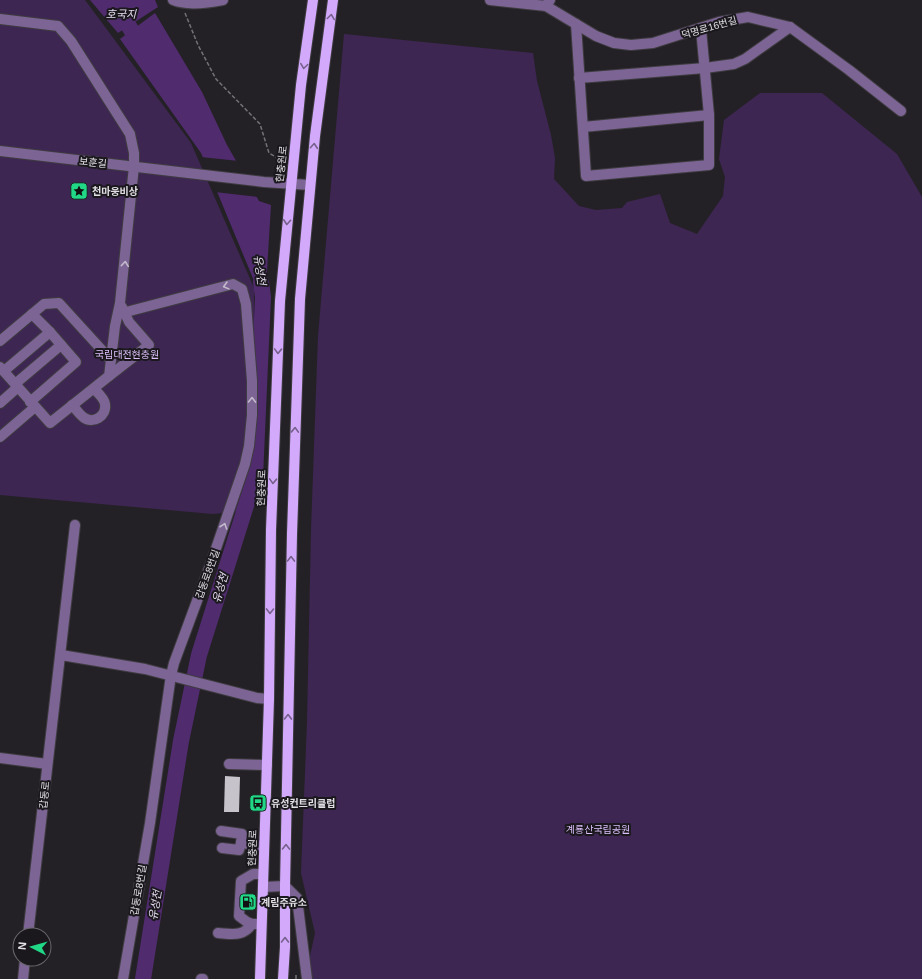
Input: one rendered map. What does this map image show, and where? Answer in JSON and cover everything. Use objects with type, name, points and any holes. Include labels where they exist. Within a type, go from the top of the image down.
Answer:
[{"type":"main road","name":"현충원로","points":[[260,979],[257,924],[263,874],[269,699],[271,530],[280,301],[291,183],[313,0]]},
{"type":"main road","points":[[283,979],[285,947],[291,542],[300,299],[315,136],[333,0]]},
{"type":"street","points":[[177,1],[203,3],[223,0]]},
{"type":"street","points":[[490,0],[548,3]]},
{"type":"street","name":"덕명로16번길","points":[[548,3],[576,24],[596,36],[614,43],[631,45],[653,44],[719,22],[748,17],[790,27],[902,111]]},
{"type":"street","points":[[0,20],[58,26],[81,58],[130,134],[134,153],[134,166],[120,303],[115,326],[109,376]]},
{"type":"street","points":[[576,24],[584,127],[586,176],[709,165],[710,115],[701,28]]},
{"type":"street","points":[[579,78],[705,68],[734,64],[745,59],[790,27]]},
{"type":"street","points":[[584,127],[710,115]]},
{"type":"street","name":"보훈길","points":[[0,151],[264,182],[310,185]]},
{"type":"street","name":"갑동로8번길","points":[[123,979],[174,676],[174,663],[211,563],[244,464],[249,446],[252,415],[252,381],[246,304],[242,288],[232,284],[126,312]]},
{"type":"street","points":[[0,342],[44,304],[59,302],[111,360]]},
{"type":"street","points":[[50,332],[2,369],[50,423],[149,345],[129,322],[126,312],[120,303]]},
{"type":"street","points":[[0,437],[76,362],[32,314]]},
{"type":"street","points":[[0,403],[17,385],[61,345]]},
{"type":"street","points":[[72,405],[87,420],[100,417],[105,409],[105,404],[104,400],[94,389]]},
{"type":"street","name":"갑동로","points":[[29,927],[76,525]]},
{"type":"street","points":[[61,655],[145,669],[257,698],[269,699]]},
{"type":"street","points":[[0,758],[47,764]]},
{"type":"street","points":[[229,764],[267,765]]},
{"type":"street","points":[[221,831],[242,834],[240,850],[222,848]]},
{"type":"street","points":[[241,843],[264,846]]},
{"type":"street","points":[[257,924],[247,922],[239,916],[241,881],[253,874],[263,874]]},
{"type":"street","points":[[262,887],[285,886],[297,898],[306,979]]},
{"type":"street","points":[[218,933],[239,934],[257,924]]},
{"type":"street","points":[[23,979],[24,967]]},
{"type":"path","points":[[177,1],[216,79],[260,124],[269,153],[281,160]]},
{"type":"green space","name":"국립대전현충원","points":[[0,0],[85,0],[191,143],[254,288],[255,433],[242,511],[213,514],[0,495]]},
{"type":"green space","name":"유성컨트리클럽","points":[[344,34],[533,53],[537,81],[551,135],[555,158],[554,179],[579,206],[596,210],[622,208],[627,202],[660,194],[670,223],[697,234],[723,196],[725,177],[719,159],[724,120],[760,93],[822,93],[897,154],[922,197],[922,979],[305,979],[315,933],[301,873],[307,722],[311,530],[318,336]]},
{"type":"water","name":"호국지","points":[[90,0],[155,0],[158,7],[118,33]]},
{"type":"water","points":[[155,13],[202,92],[227,145],[259,201],[271,205],[265,304],[258,303],[257,288],[201,153],[120,39]]},
{"type":"pier","points":[[201,157],[239,161],[259,197],[215,192]]},
{"type":"building","points":[[225,776],[240,777],[239,812],[224,812]]},
{"type":"waterway","name":"유성천","points":[[114,0],[142,49]]},
{"type":"waterway","name":"유성천","points":[[143,979],[181,741],[199,655],[255,477],[263,297],[261,282]]},
{"type":"place","name":"천마웅비상","points":[[79,191]]},
{"type":"place","name":"유성컨트리클럽","points":[[258,803]]},
{"type":"place","name":"계림주유소","points":[[248,902]]},
{"type":"park label","name":"계룡산국립공원","points":[[598,829]]}]
